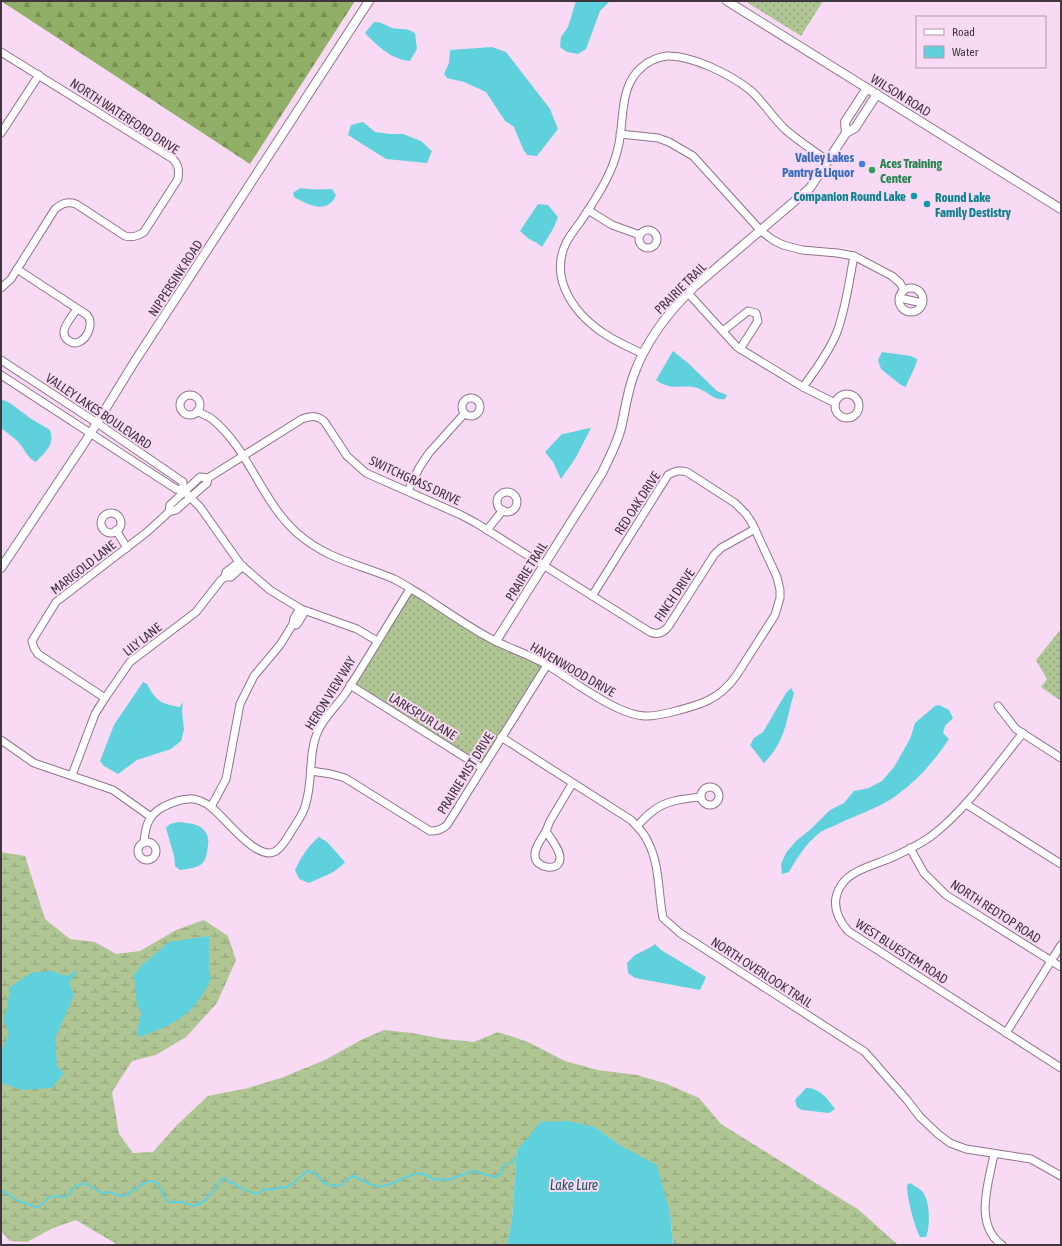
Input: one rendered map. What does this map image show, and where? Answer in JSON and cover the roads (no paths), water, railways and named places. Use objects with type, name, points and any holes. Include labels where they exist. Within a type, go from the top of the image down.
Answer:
[{"type":"street","name":"NIPPERSINK ROAD","points":[[1,568],[90,434],[139,355],[369,1]]},
{"type":"street","name":"WILSON ROAD","points":[[727,1],[1061,209]]},
{"type":"street","name":"NORTH WATERFORD DRIVE","points":[[1,52],[173,159],[177,163],[180,170],[178,179],[144,232],[131,237],[125,236],[76,204],[70,202],[62,203],[55,209],[17,269]]},
{"type":"street","points":[[643,354],[611,338],[590,323],[570,301],[563,286],[561,276],[561,264],[566,242],[588,210],[611,171],[619,146],[625,97],[637,71],[646,63],[657,58],[668,56],[701,63],[717,70],[750,90],[786,130],[810,149],[828,160]]},
{"type":"street","points":[[1,133],[39,75]]},
{"type":"street","points":[[846,133],[845,122],[867,88]]},
{"type":"street","name":"PRAIRIE TRAIL","points":[[496,641],[602,473],[615,446],[621,428],[633,377],[643,354],[659,326],[688,293],[810,188],[846,133],[855,128],[877,94]]},
{"type":"street","points":[[620,134],[658,138],[669,142],[693,156],[761,231],[773,240],[783,245],[802,250],[854,256],[892,276],[900,283],[904,290]]},
{"type":"street","points":[[588,210],[612,225],[640,235]]},
{"type":"street","points":[[803,388],[837,333],[843,312],[854,256]]},
{"type":"street","points":[[1,288],[8,282],[17,269],[80,311]]},
{"type":"street","points":[[911,288],[918,290],[922,296],[922,303],[918,310],[914,312],[907,312],[901,308],[900,298],[904,290],[911,288]]},
{"type":"street","points":[[688,293],[740,349],[803,388],[835,404]]},
{"type":"street","points":[[900,298],[922,303]]},
{"type":"street","points":[[723,331],[748,311],[756,313],[758,321],[740,349]]},
{"type":"street","name":"VALLEY LAKES BOULEVARD","points":[[1,360],[183,482],[181,490]]},
{"type":"street","name":"VALLEY LAKES BOULEVARD","points":[[1,375],[90,434],[181,490],[200,507],[241,564],[270,590],[303,610],[357,630],[377,641]]},
{"type":"street","name":"HAVENWOOD DRIVE","points":[[197,411],[211,418],[220,427],[234,443],[275,508],[297,532],[320,550],[342,560],[396,580],[485,636],[509,648],[537,659],[626,712],[645,716],[693,707],[715,698],[736,676],[775,615],[779,606],[780,590],[777,578],[755,529]]},
{"type":"street","points":[[408,491],[419,468],[429,454],[464,414]]},
{"type":"street","name":"SWITCHGRASS DRIVE","points":[[208,478],[302,419],[315,416],[324,421],[347,456],[357,466],[376,478],[461,515],[544,565]]},
{"type":"street","name":"RED OAK DRIVE","points":[[592,596],[668,475],[673,472],[680,470],[687,472],[735,503],[746,514],[755,529]]},
{"type":"street","name":"MARIGOLD LANE","points":[[104,698],[38,654],[32,641],[56,602],[147,532],[169,512],[170,505],[181,490],[200,477],[208,478]]},
{"type":"street","points":[[169,512],[176,510],[191,498],[207,483],[208,478]]},
{"type":"street","points":[[487,530],[502,510]]},
{"type":"street","name":"FINCH DRIVE","points":[[544,565],[650,632],[660,633],[668,627],[714,555],[721,548],[755,529]]},
{"type":"street","points":[[116,530],[128,548]]},
{"type":"street","name":"LILY LANE","points":[[72,775],[90,724],[104,698],[130,662],[196,612],[221,580],[225,577],[231,577],[241,564]]},
{"type":"street","name":"HERON VIEW WAY","points":[[211,807],[239,835],[258,849],[270,853],[276,851],[284,844],[302,815],[309,793],[314,742],[318,730],[350,686],[410,588]]},
{"type":"street","points":[[144,842],[145,829],[151,817],[159,809],[169,804],[190,799],[200,801],[211,807],[226,779],[240,704],[254,676],[280,646],[293,624],[296,625],[298,623],[303,610]]},
{"type":"street","name":"PRAIRIE MIST DRIVE","points":[[311,771],[345,778],[430,830],[442,830],[447,825],[547,665]]},
{"type":"street","name":"LARKSPUR LANE","points":[[350,686],[482,768]]},
{"type":"street","points":[[998,706],[1012,724],[1061,758]]},
{"type":"street","name":"WEST BLUESTEM ROAD","points":[[1023,733],[955,816],[934,834],[910,848],[854,873],[841,885],[836,896],[835,905],[840,921],[848,931],[1061,1068]]},
{"type":"street","name":"NORTH OVERLOOK TRAIL","points":[[502,737],[572,784],[631,820],[637,826],[648,841],[656,864],[662,916],[680,933],[865,1052],[907,1100],[920,1118],[950,1143],[966,1149],[1031,1159],[1061,1176]]},
{"type":"street","points":[[1,740],[34,763],[112,790],[151,817]]},
{"type":"street","points":[[546,831],[556,846],[560,858],[559,864],[556,867],[549,868],[542,866],[536,861],[534,855],[550,821],[572,784]]},
{"type":"street","points":[[637,826],[653,810],[664,804],[683,799],[700,797]]},
{"type":"street","points":[[966,804],[1061,864]]},
{"type":"street","name":"NORTH REDTOP ROAD","points":[[910,848],[924,873],[946,895],[1061,968]]},
{"type":"street","points":[[1006,1033],[1061,945]]},
{"type":"street","points":[[994,1154],[984,1209],[990,1232],[1002,1245]]},
{"type":"water","points":[[576,1],[610,1],[600,11],[586,49],[578,54],[567,52],[560,47],[561,37],[568,27]]},
{"type":"water","points":[[374,22],[381,23],[392,28],[409,30],[415,33],[417,49],[410,61],[391,55],[365,33]]},
{"type":"water","points":[[492,47],[506,52],[550,109],[558,129],[537,156],[527,155],[514,127],[505,121],[486,92],[464,82],[447,78],[444,74],[449,63],[450,50]]},
{"type":"water","points":[[363,122],[375,132],[403,134],[421,141],[432,151],[427,163],[386,159],[348,135],[351,125]]},
{"type":"water","points":[[300,188],[332,189],[336,195],[328,205],[323,207],[311,205],[294,197],[293,193]]},
{"type":"water","points":[[538,204],[548,205],[558,217],[553,229],[542,247],[520,231]]},
{"type":"water","points":[[673,351],[688,363],[717,391],[727,395],[725,399],[715,398],[696,388],[673,387],[656,380]]},
{"type":"water","points":[[882,352],[911,356],[917,359],[916,365],[906,387],[901,385],[881,369],[878,360]]},
{"type":"water","points":[[1,399],[10,403],[30,418],[50,430],[51,440],[49,448],[36,462],[28,456],[21,445],[13,437],[1,428]]},
{"type":"water","points":[[591,428],[575,459],[561,479],[553,462],[545,452],[562,434]]},
{"type":"water","points":[[143,682],[147,684],[156,698],[168,705],[180,707],[183,702],[182,711],[184,730],[181,741],[171,749],[137,760],[118,774],[104,766],[100,761],[114,725]]},
{"type":"water","points":[[791,688],[794,693],[784,730],[777,747],[764,763],[750,745],[754,738],[763,732],[786,693]]},
{"type":"water","points":[[939,705],[949,710],[953,718],[945,726],[943,733],[949,739],[926,769],[912,783],[890,800],[826,829],[813,838],[805,847],[789,872],[782,874],[781,864],[786,853],[796,841],[811,829],[830,810],[844,803],[854,791],[869,788],[882,781],[894,767],[910,739],[915,723],[935,706]]},
{"type":"water","points":[[178,822],[196,825],[202,828],[206,833],[208,842],[206,858],[201,865],[197,867],[180,870],[175,866],[174,856],[166,828],[170,824]]},
{"type":"water","points":[[319,837],[327,842],[345,862],[333,872],[309,883],[299,879],[295,870],[305,852]]},
{"type":"water","points":[[209,936],[209,970],[211,979],[198,1001],[193,1008],[172,1024],[139,1037],[137,1033],[141,1013],[137,1005],[134,975],[140,967],[169,942]]},
{"type":"water","points":[[655,944],[661,950],[706,977],[700,990],[635,978],[628,973],[627,963],[635,955]]},
{"type":"water","points":[[78,970],[69,983],[74,995],[55,1039],[57,1066],[64,1073],[52,1088],[23,1090],[1,1083],[1,1052],[9,1033],[3,1020],[7,1008],[10,987],[31,973],[52,971],[66,976]]},
{"type":"water","points":[[806,1088],[815,1089],[826,1098],[835,1109],[829,1113],[802,1110],[797,1107],[795,1100]]},
{"type":"water","name":"Lake Lure","points":[[568,1121],[595,1127],[621,1146],[657,1165],[670,1212],[673,1245],[507,1245],[512,1219],[517,1150],[541,1122]]},
{"type":"water","points":[[910,1183],[923,1192],[927,1200],[929,1217],[926,1237],[920,1237],[913,1219],[907,1190],[907,1185]]},
{"type":"waterway","points":[[1,1191],[18,1201],[30,1204],[36,1208],[52,1196],[67,1197],[74,1187],[85,1183],[102,1193],[108,1192],[122,1196],[127,1195],[142,1184],[151,1181],[158,1183],[164,1197],[168,1202],[181,1202],[195,1206],[206,1200],[222,1178],[245,1190],[258,1194],[264,1189],[272,1190],[291,1185],[307,1171],[317,1175],[323,1183],[334,1186],[342,1185],[346,1180],[354,1176],[371,1185],[385,1186],[406,1177],[419,1174],[426,1175],[434,1180],[448,1180],[473,1171],[494,1177],[500,1175],[505,1164],[511,1163],[516,1158]]},
{"type":"place","name":"Valley Lakes Pantry & Liquor","points":[[862,164]]},
{"type":"place","name":"Aces Training Center","points":[[872,170]]},
{"type":"place","name":"Companion Round Lake","points":[[914,196]]},
{"type":"place","name":"Round Lake Family Destistry","points":[[927,204]]}]
